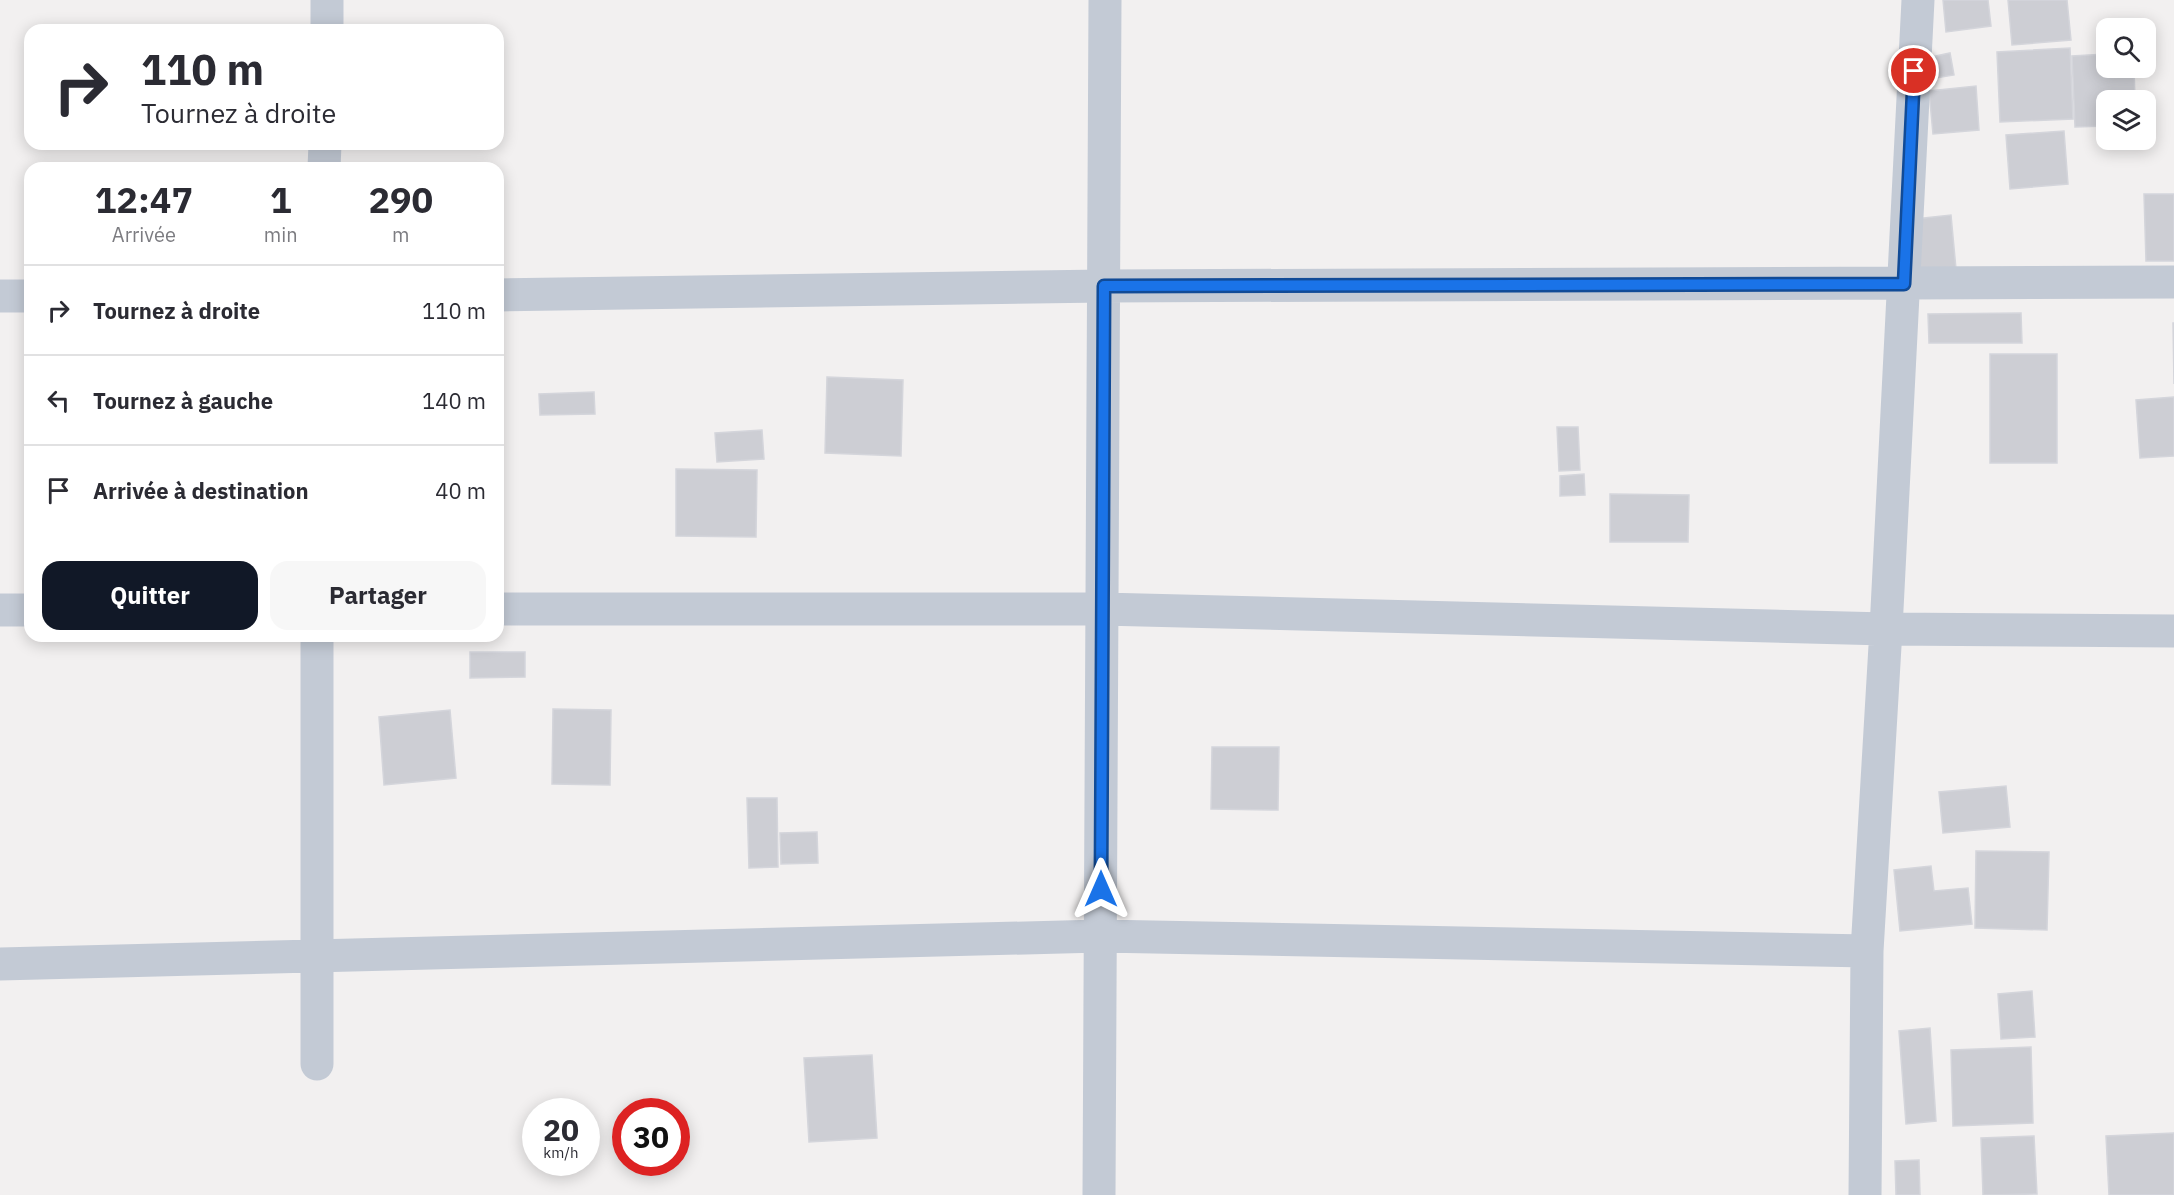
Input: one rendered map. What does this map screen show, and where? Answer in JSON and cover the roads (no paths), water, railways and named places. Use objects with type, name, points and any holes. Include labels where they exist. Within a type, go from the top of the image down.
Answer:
[{"type":"street","points":[[327,0],[327,24]]},
{"type":"street","points":[[1099,1195],[1105,0]]},
{"type":"street","points":[[1865,1195],[1867,951],[1918,0]]},
{"type":"street","points":[[504,295],[1104,286],[2174,282]]},
{"type":"street","points":[[0,296],[24,296]]},
{"type":"street","points":[[504,609],[1102,609],[1886,629],[2174,631]]},
{"type":"street","points":[[0,610],[24,610]]},
{"type":"street","points":[[317,642],[317,1064]]},
{"type":"street","points":[[0,964],[1100,936],[1867,951]]}]
